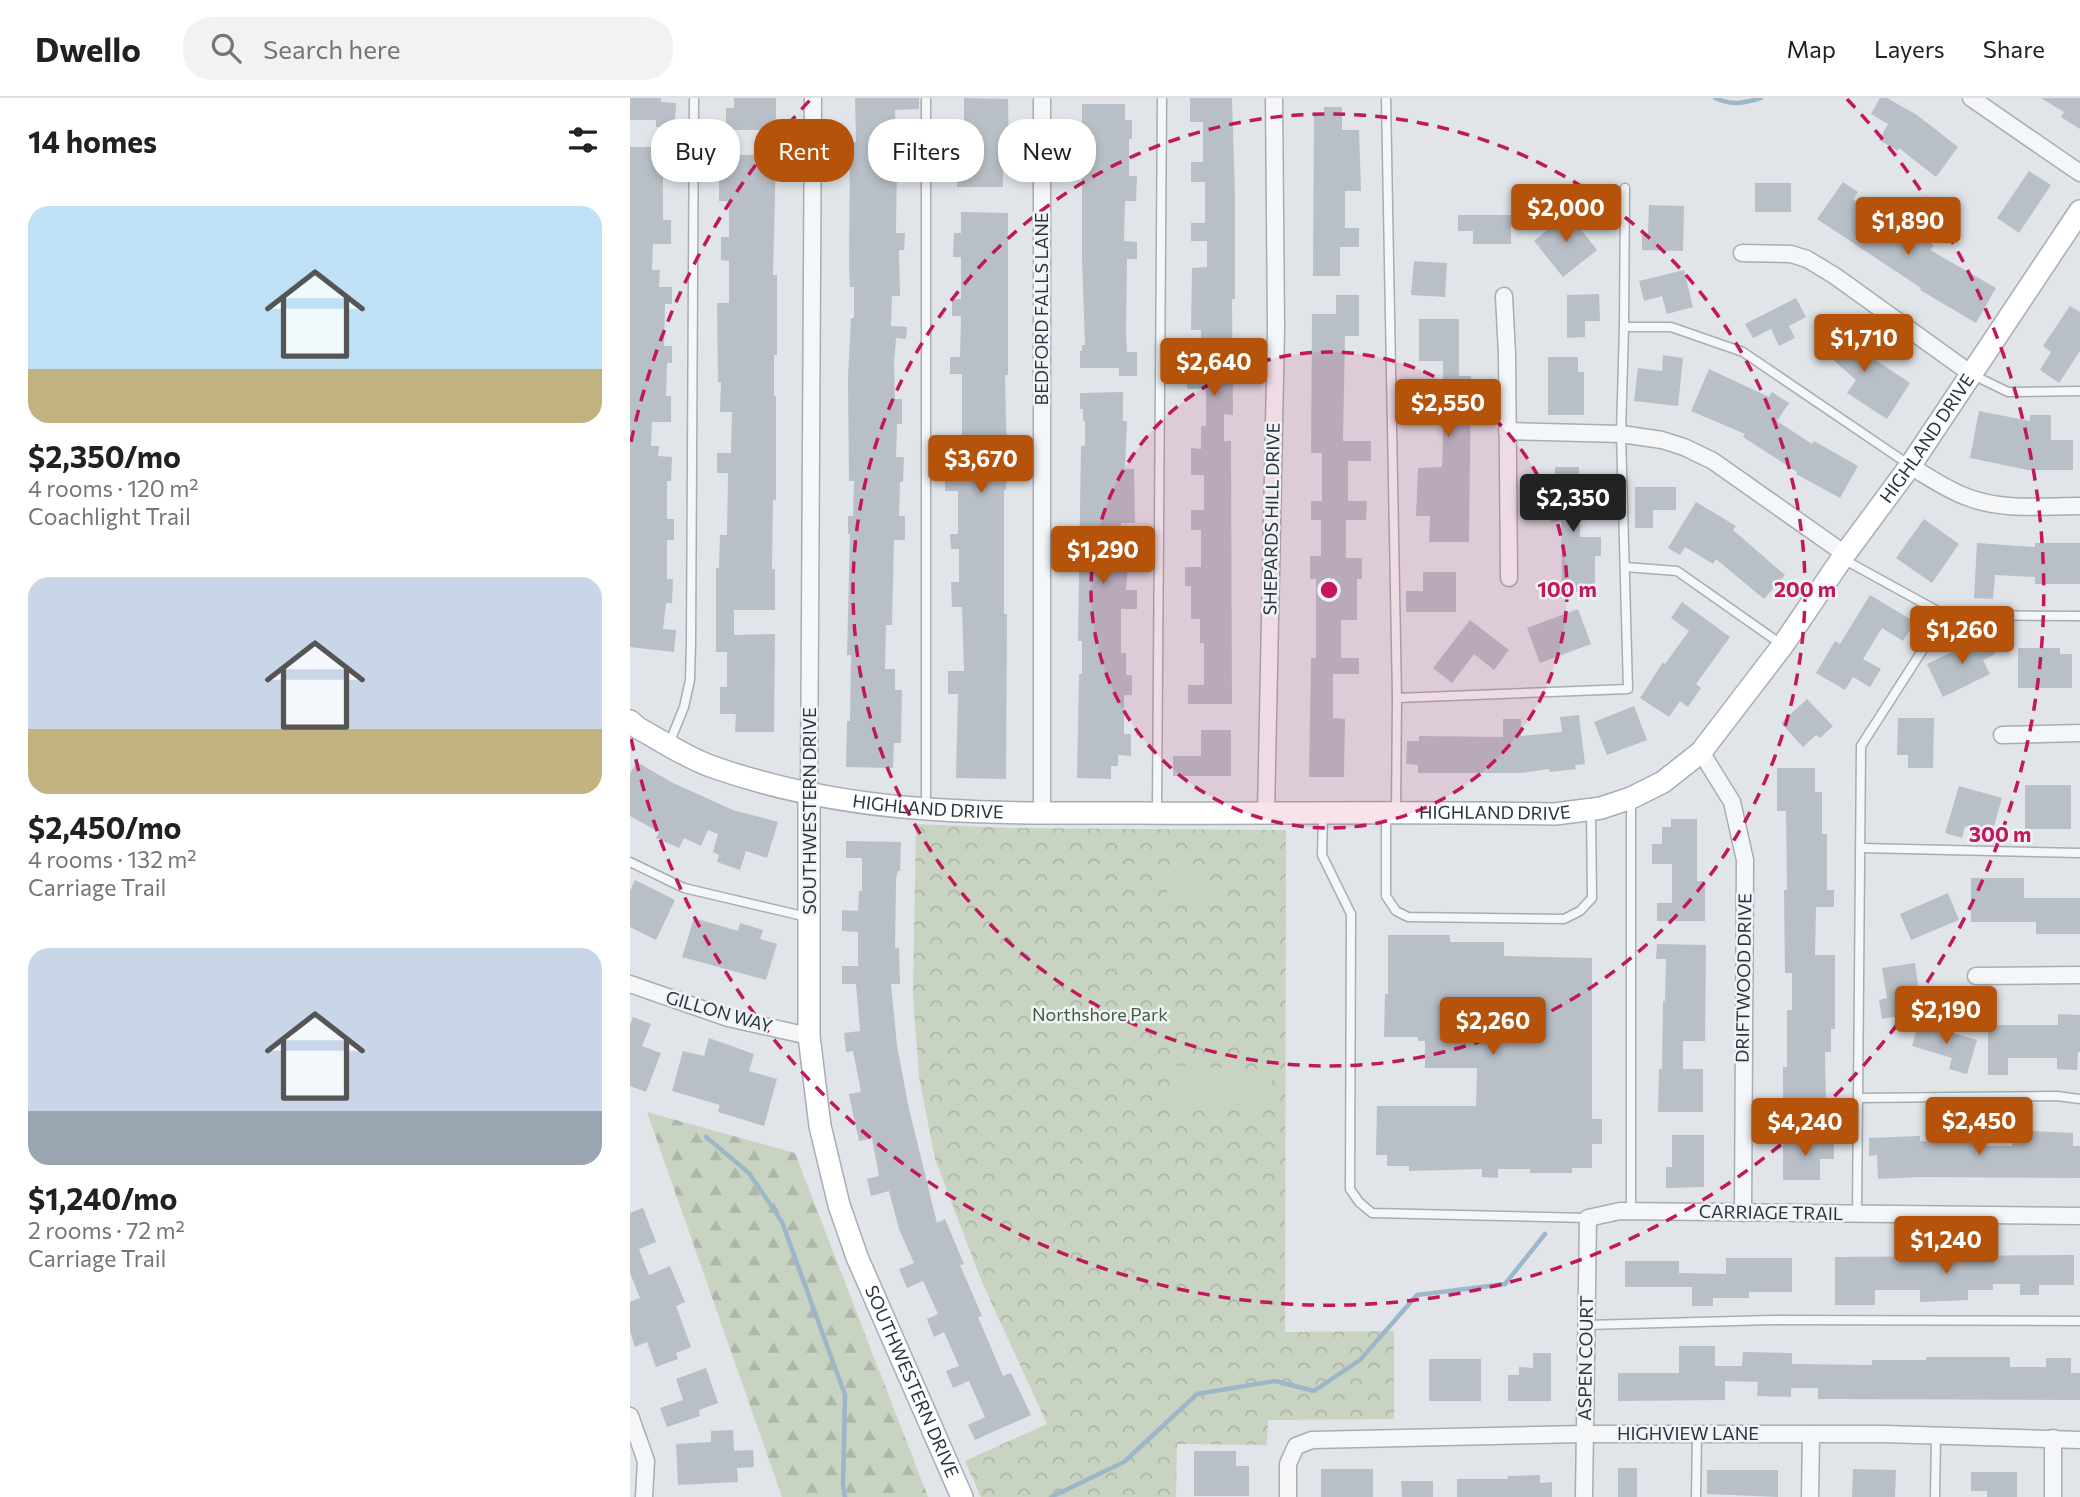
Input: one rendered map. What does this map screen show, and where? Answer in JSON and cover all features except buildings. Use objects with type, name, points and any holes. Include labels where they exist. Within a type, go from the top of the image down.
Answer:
[{"type":"street","name":"SOUTHWESTERN DRIVE","points":[[813,98],[809,1036],[820,1126],[848,1232],[962,1497]]},
{"type":"street","name":"BEDFORD FALLS LANE","points":[[1042,98],[1042,813]]},
{"type":"street","name":"SHEPARDS HILL DRIVE","points":[[1266,814],[1276,328],[1274,98]]},
{"type":"street","points":[[1971,98],[2080,173]]},
{"type":"street","name":"HIGHLAND DRIVE","points":[[630,720],[638,728],[710,766],[809,795],[926,811],[1555,814],[1591,810],[1631,798],[1663,782],[1701,752],[1783,645],[1843,556],[1910,466],[2080,211]]},
{"type":"street","points":[[1742,253],[1791,254],[1807,259],[1835,276],[1970,373]]},
{"type":"street","points":[[1504,296],[1509,578]]},
{"type":"street","points":[[1507,431],[1621,434],[1662,440],[1685,447],[1713,461],[1843,556]]},
{"type":"street","points":[[1910,466],[1954,492],[1984,502],[2002,505],[2080,506]]},
{"type":"street","points":[[2002,735],[2080,733]]},
{"type":"street","name":"DRIFTWOOD DRIVE","points":[[1701,752],[1732,802],[1745,860],[1742,1213]]},
{"type":"street","points":[[1976,976],[2080,975]]},
{"type":"street","name":"GILLON WAY","points":[[630,984],[728,1018],[809,1036]]},
{"type":"street","name":"CARRIAGE TRAIL","points":[[1588,1218],[1620,1211],[2080,1216]]},
{"type":"street","name":"ASPEN COURT","points":[[1584,1497],[1588,1218]]},
{"type":"street","points":[[630,1416],[646,1461],[644,1497]]},
{"type":"street","name":"HIGHVIEW LANE","points":[[1288,1497],[1289,1464],[1296,1446],[1312,1440],[1585,1433],[2053,1437],[2080,1440]]},
{"type":"street","points":[[1810,1497],[1811,1434]]},
{"type":"street","points":[[2053,1437],[2053,1497]]},
{"type":"lane","points":[[669,744],[684,707],[690,680],[694,98]]},
{"type":"lane","points":[[926,98],[926,811]]},
{"type":"lane","points":[[1157,813],[1162,98]]},
{"type":"lane","points":[[1386,98],[1397,698],[1386,896],[1396,911],[1408,917],[1564,919],[1580,911],[1592,898],[1591,810]]},
{"type":"lane","points":[[1397,698],[1628,689],[1621,434],[1625,188]]},
{"type":"lane","points":[[1624,327],[1671,327],[1743,352],[1910,466]]},
{"type":"lane","points":[[1970,373],[2008,392],[2080,391]]},
{"type":"lane","points":[[1843,556],[1945,615],[2080,616]]},
{"type":"lane","points":[[1625,567],[1676,571],[1783,645]]},
{"type":"lane","points":[[1857,1214],[1861,746],[1945,615]]},
{"type":"lane","points":[[1631,798],[1632,1211]]},
{"type":"lane","points":[[1322,813],[1322,855],[1351,914],[1350,1189],[1359,1202],[1372,1213],[1588,1218]]},
{"type":"lane","points":[[1861,848],[2080,853]]},
{"type":"lane","points":[[630,862],[684,888],[810,918]]},
{"type":"lane","points":[[1858,1098],[2057,1096],[2080,1099]]},
{"type":"lane","points":[[1587,1325],[1772,1320],[2080,1321]]},
{"type":"lane","points":[[1696,1497],[1697,1434]]},
{"type":"lane","points":[[1935,1497],[1936,1436]]},
{"type":"green space","name":"Northshore Park","points":[[916,824],[1015,828],[1286,830],[1285,1332],[1394,1331],[1394,1419],[1268,1420],[1267,1445],[1177,1444],[1176,1497],[981,1497],[965,1461],[1047,1424],[981,1280],[935,1159],[919,1077],[913,995]]},
{"type":"green space","points":[[1167,867],[1208,867],[1207,900],[1167,900]]},
{"type":"green space","points":[[1174,1066],[1272,1070],[1271,1105],[1172,1100]]},
{"type":"green space","points":[[647,1112],[795,1153],[928,1497],[782,1497]]},
{"type":"waterway","points":[[1715,98],[1738,103],[1761,98]]},
{"type":"waterway","points":[[706,1137],[749,1173],[782,1222],[845,1395],[845,1497]]},
{"type":"waterway","points":[[1051,1497],[1124,1462],[1197,1394],[1275,1381],[1314,1391],[1360,1360],[1417,1295],[1505,1284],[1545,1234]]}]
